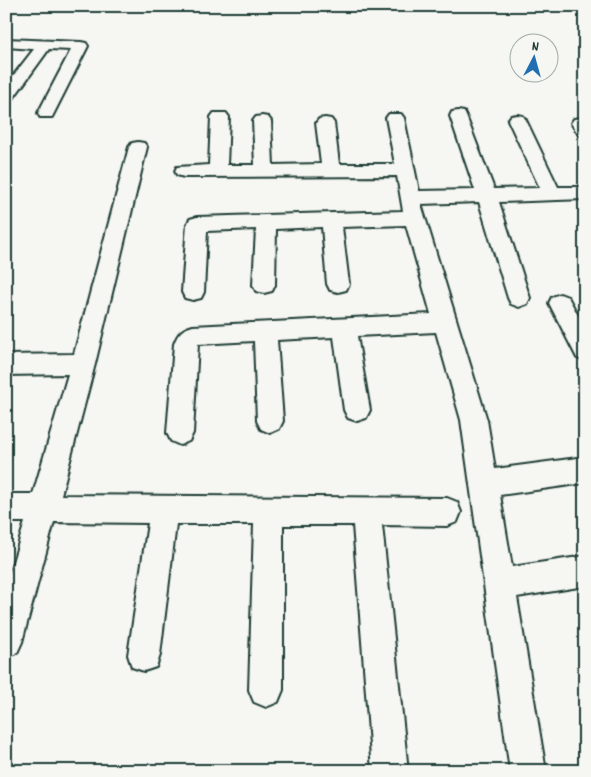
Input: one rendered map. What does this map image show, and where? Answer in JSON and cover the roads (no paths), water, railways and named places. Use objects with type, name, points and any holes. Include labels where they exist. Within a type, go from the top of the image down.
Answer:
[{"type":"street","points":[[6,42],[82,46],[46,113]]},
{"type":"street","points":[[6,97],[44,44]]},
{"type":"street","points":[[458,116],[487,196],[519,298]]},
{"type":"street","points":[[218,171],[220,117]]},
{"type":"street","points":[[394,118],[412,208],[474,420],[528,771]]},
{"type":"street","points":[[518,120],[552,194]]},
{"type":"street","points":[[262,122],[264,170]]},
{"type":"street","points":[[325,123],[331,170]]},
{"type":"street","points":[[6,642],[83,364],[138,147]]},
{"type":"street","points":[[184,171],[405,170]]},
{"type":"street","points":[[193,292],[197,224],[331,221],[487,196],[585,193]]},
{"type":"street","points":[[331,221],[338,284]]},
{"type":"street","points":[[264,286],[266,222]]},
{"type":"street","points":[[560,304],[585,350]]},
{"type":"street","points":[[180,433],[188,338],[193,335],[446,322]]},
{"type":"street","points":[[344,327],[356,410]]},
{"type":"street","points":[[265,331],[270,422]]},
{"type":"street","points":[[6,364],[83,364]]},
{"type":"street","points":[[484,484],[585,470]]},
{"type":"street","points":[[6,508],[447,512]]},
{"type":"street","points":[[144,655],[164,509]]},
{"type":"street","points":[[266,690],[269,510]]},
{"type":"street","points":[[366,511],[390,771]]},
{"type":"street","points":[[500,584],[585,572]]}]
